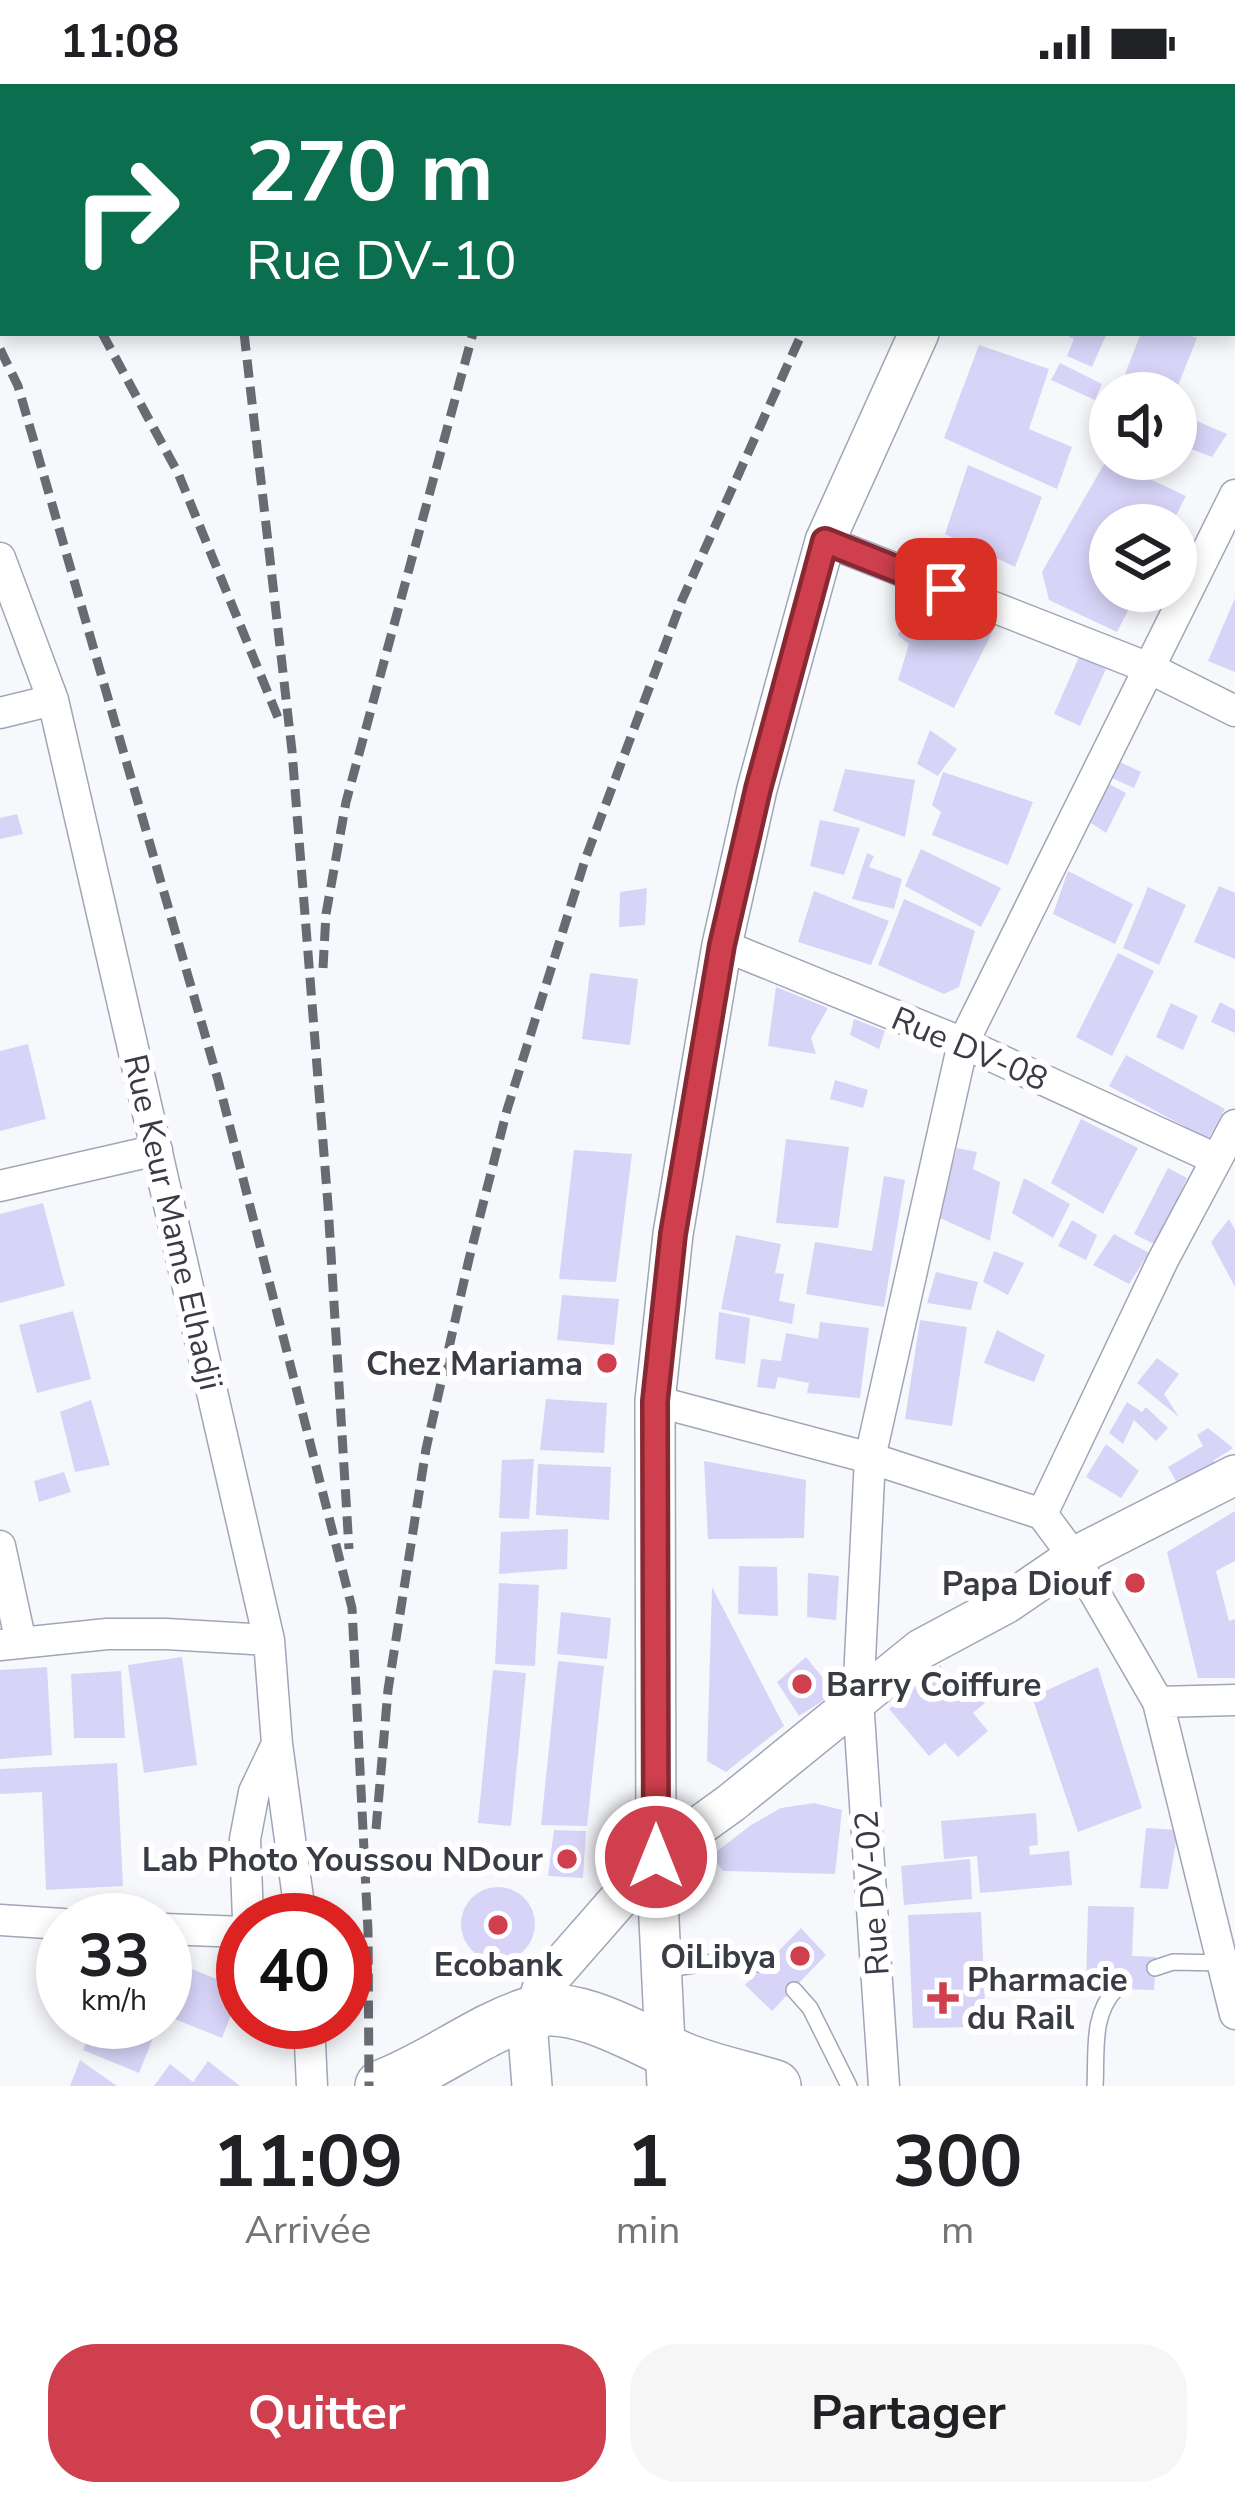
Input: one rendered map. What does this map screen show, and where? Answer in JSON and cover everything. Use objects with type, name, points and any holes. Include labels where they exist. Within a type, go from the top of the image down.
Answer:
[{"type":"highway","points":[[410,2082],[466,2042],[534,2011],[557,2011],[596,2019],[667,2069],[690,2062],[776,2086]]},
{"type":"street","points":[[667,2069],[656,1857],[655,1401],[673,1234],[722,945],[758,789],[825,541],[918,336]]},
{"type":"street","name":"Rue DV-02","points":[[884,2086],[858,1700],[870,1458],[963,1043],[1235,495]]},
{"type":"street","points":[[825,541],[1149,668],[1235,711]]},
{"type":"street","name":"Rue Keur Mame Elhadji","points":[[0,558],[53,700],[269,1640],[277,1744],[299,1893]]},
{"type":"street","points":[[0,713],[53,700]]},
{"type":"street","name":"Rue DV-08","points":[[722,945],[963,1043],[1216,1159]]},
{"type":"street","points":[[1042,1514],[1163,1260],[1235,1125]]},
{"type":"street","points":[[0,1186],[157,1150]]},
{"type":"street","points":[[655,1401],[870,1458],[1042,1514],[1074,1557],[1157,1702],[1235,2014]]},
{"type":"street","points":[[532,2086],[528,2035],[543,1986],[656,1857],[731,1803],[920,1649],[1007,1604],[1074,1557],[1235,1475]]},
{"type":"street","points":[[0,1546],[10,1644],[127,1634],[269,1640]]},
{"type":"street","points":[[1157,1702],[1235,1700]]},
{"type":"street","points":[[247,1893],[245,1839],[254,1792],[277,1744]]},
{"type":"street","points":[[0,1920],[36,1922]]},
{"type":"lane","points":[[662,1970],[713,1962],[766,1964]]},
{"type":"lane","points":[[1155,1969],[1173,1962],[1222,1963]]},
{"type":"lane","points":[[1096,2086],[1099,2016],[1116,1989]]},
{"type":"lane","points":[[794,1990],[810,2008],[849,2086]]},
{"type":"building","points":[[1068,336],[1106,336],[1092,367],[1067,356],[1074,339]]},
{"type":"building","points":[[1140,336],[1197,338],[1183,372],[1126,372]]},
{"type":"building","points":[[979,345],[1049,369],[1029,429],[1072,447],[1057,489],[944,438]]},
{"type":"building","points":[[1060,363],[1089,378],[1089,397],[1051,380]]},
{"type":"building","points":[[1197,421],[1227,434],[1212,457],[1197,451]]},
{"type":"building","points":[[968,465],[1042,497],[1015,567],[945,534]]},
{"type":"building","points":[[1095,480],[1152,480],[1186,496],[1182,504],[1089,504],[1089,612],[1127,612],[1117,632],[1049,600],[1042,572]]},
{"type":"building","points":[[1235,598],[1235,672],[1208,661]]},
{"type":"building","points":[[910,607],[964,627],[969,610],[998,621],[954,708],[898,680],[909,644],[898,635]]},
{"type":"building","points":[[1079,657],[1106,669],[1080,726],[1054,714]]},
{"type":"building","points":[[930,730],[957,749],[938,776],[917,764]]},
{"type":"building","points":[[1120,762],[1141,772],[1134,788],[1112,778]]},
{"type":"building","points":[[845,769],[915,780],[905,837],[833,811]]},
{"type":"building","points":[[943,772],[1033,802],[1008,865],[932,835],[941,812],[932,805]]},
{"type":"building","points":[[1109,784],[1126,793],[1106,833],[1091,823]]},
{"type":"building","points":[[17,814],[23,834],[0,839],[0,818]]},
{"type":"building","points":[[820,820],[860,828],[844,875],[810,866]]},
{"type":"building","points":[[921,849],[1001,888],[981,927],[905,886]]},
{"type":"building","points":[[867,853],[874,856],[869,867],[902,879],[894,909],[852,899]]},
{"type":"building","points":[[1068,871],[1133,904],[1115,944],[1053,914]]},
{"type":"building","points":[[1219,886],[1235,893],[1235,959],[1194,942]]},
{"type":"building","points":[[1148,887],[1186,905],[1159,965],[1123,948]]},
{"type":"building","points":[[647,888],[645,925],[619,927],[620,892]]},
{"type":"building","points":[[814,891],[889,921],[871,965],[798,942]]},
{"type":"building","points":[[904,899],[975,931],[959,987],[944,994],[878,965]]},
{"type":"building","points":[[1118,953],[1154,971],[1112,1056],[1076,1037]]},
{"type":"building","points":[[590,973],[638,979],[630,1045],[582,1039]]},
{"type":"building","points":[[776,987],[828,1008],[811,1038],[816,1054],[768,1046]]},
{"type":"building","points":[[1220,1002],[1235,1010],[1235,1033],[1211,1022]]},
{"type":"building","points":[[1171,1003],[1198,1016],[1183,1050],[1156,1037]]},
{"type":"building","points":[[854,1019],[885,1031],[879,1049],[850,1035]]},
{"type":"building","points":[[28,1044],[46,1119],[0,1131],[0,1051]]},
{"type":"building","points":[[1126,1055],[1225,1109],[1208,1139],[1109,1086]]},
{"type":"building","points":[[835,1080],[868,1090],[863,1108],[830,1099]]},
{"type":"building","points":[[1081,1119],[1138,1148],[1103,1214],[1051,1183]]},
{"type":"building","points":[[786,1139],[849,1147],[838,1228],[776,1223]]},
{"type":"building","points":[[957,1148],[977,1152],[973,1169],[1000,1182],[990,1241],[938,1217]]},
{"type":"building","points":[[574,1150],[632,1154],[616,1282],[559,1279]]},
{"type":"building","points":[[1168,1168],[1187,1178],[1156,1245],[1134,1234]]},
{"type":"building","points":[[884,1176],[905,1180],[884,1307],[806,1294],[815,1242],[872,1251]]},
{"type":"building","points":[[1024,1178],[1070,1204],[1053,1238],[1012,1213]]},
{"type":"building","points":[[43,1203],[65,1286],[0,1303],[0,1214]]},
{"type":"building","points":[[1229,1219],[1235,1230],[1235,1287],[1211,1242]]},
{"type":"building","points":[[1072,1220],[1097,1235],[1086,1260],[1058,1246]]},
{"type":"building","points":[[1114,1234],[1149,1253],[1129,1284],[1093,1265]]},
{"type":"building","points":[[736,1235],[781,1244],[775,1273],[784,1274],[779,1301],[795,1304],[792,1324],[721,1309]]},
{"type":"building","points":[[994,1251],[1024,1263],[1008,1295],[983,1282]]},
{"type":"building","points":[[936,1272],[978,1282],[971,1310],[927,1303]]},
{"type":"building","points":[[562,1295],[619,1299],[614,1345],[557,1340]]},
{"type":"building","points":[[73,1311],[91,1379],[37,1393],[19,1325]]},
{"type":"building","points":[[719,1312],[750,1318],[745,1364],[715,1359]]},
{"type":"building","points":[[920,1320],[967,1327],[952,1426],[905,1419]]},
{"type":"building","points":[[820,1322],[869,1328],[860,1398],[807,1393],[809,1383],[778,1377],[775,1389],[757,1387],[761,1359],[781,1361],[786,1333],[818,1339]]},
{"type":"building","points":[[997,1330],[1045,1355],[1034,1382],[984,1363]]},
{"type":"building","points":[[1157,1358],[1179,1374],[1164,1394],[1179,1417],[1137,1383]]},
{"type":"building","points":[[546,1399],[607,1403],[604,1453],[540,1450]]},
{"type":"building","points":[[91,1400],[110,1465],[75,1472],[60,1412]]},
{"type":"building","points":[[1127,1402],[1142,1412],[1146,1407],[1168,1428],[1156,1441],[1134,1420],[1123,1444],[1109,1433]]},
{"type":"building","points":[[1208,1428],[1233,1448],[1213,1461],[1221,1464],[1179,1486],[1168,1467],[1203,1446],[1197,1435]]},
{"type":"building","points":[[1106,1444],[1139,1471],[1121,1498],[1086,1477]]},
{"type":"building","points":[[534,1459],[529,1519],[499,1518],[502,1460]]},
{"type":"building","points":[[704,1461],[806,1480],[804,1538],[708,1539]]},
{"type":"building","points":[[538,1464],[611,1467],[609,1520],[536,1515]]},
{"type":"building","points":[[64,1472],[71,1492],[39,1502],[34,1481]]},
{"type":"building","points":[[1235,1511],[1235,1561],[1216,1571],[1229,1621],[1235,1619],[1235,1678],[1198,1678],[1167,1552]]},
{"type":"building","points":[[568,1529],[567,1569],[499,1574],[501,1532]]},
{"type":"building","points":[[739,1566],[777,1567],[778,1616],[738,1614]]},
{"type":"building","points":[[808,1573],[839,1576],[836,1620],[807,1617]]},
{"type":"building","points":[[499,1583],[539,1585],[535,1666],[495,1664]]},
{"type":"building","points":[[712,1587],[784,1726],[726,1772],[707,1761]]},
{"type":"building","points":[[561,1612],[611,1618],[607,1659],[557,1654]]},
{"type":"building","points":[[182,1657],[197,1765],[144,1773],[128,1665]]},
{"type":"building","points":[[806,1657],[835,1693],[799,1716],[777,1682]]},
{"type":"building","points":[[558,1661],[604,1666],[587,1826],[541,1825]]},
{"type":"building","points":[[940,1665],[956,1685],[965,1678],[985,1703],[973,1713],[988,1731],[958,1757],[945,1743],[929,1756],[889,1709]]},
{"type":"building","points":[[47,1667],[52,1755],[0,1759],[0,1670]]},
{"type":"building","points":[[1098,1667],[1142,1808],[1078,1832],[1032,1697]]},
{"type":"building","points":[[493,1670],[526,1673],[511,1826],[478,1823]]},
{"type":"building","points":[[121,1671],[125,1738],[74,1738],[71,1674]]},
{"type":"building","points":[[117,1763],[123,1886],[46,1890],[42,1792],[0,1794],[0,1769]]},
{"type":"building","points":[[814,1803],[842,1810],[835,1874],[723,1871],[717,1863],[716,1852],[751,1825],[781,1808]]},
{"type":"building","points":[[1036,1813],[1038,1845],[1029,1846],[1030,1855],[1069,1851],[1072,1885],[980,1893],[977,1856],[944,1859],[941,1821]]},
{"type":"building","points":[[1146,1828],[1178,1830],[1168,1889],[1140,1888]]},
{"type":"building","points":[[554,1830],[586,1831],[583,1878],[548,1876]]},
{"type":"building","points":[[970,1859],[972,1899],[904,1905],[901,1866]]},
{"type":"building","name":"Ecobank","points":[[498,1887],[512,1889],[524,1898],[533,1910],[533,1938],[524,1950],[512,1959],[498,1961],[484,1959],[472,1950],[463,1938],[461,1924],[463,1910],[472,1898],[484,1889]]},
{"type":"building","points":[[1088,1906],[1134,1907],[1132,1956],[1156,1957],[1154,1990],[1086,1988]]},
{"type":"building","points":[[981,1912],[986,2027],[913,2028],[908,1915]]},
{"type":"building","points":[[801,1928],[826,1955],[772,2011],[745,1985]]},
{"type":"building","points":[[192,1969],[216,1979],[216,2036],[192,2026]]},
{"type":"building","points":[[83,2049],[149,2049],[139,2073]]},
{"type":"building","points":[[80,2060],[117,2086],[70,2086]]},
{"type":"building","points":[[208,2061],[240,2086],[154,2086],[170,2064],[193,2082]]},
{"type":"railway","points":[[104,336],[178,473],[279,720]]},
{"type":"railway","points":[[244,336],[292,751],[349,1549]]},
{"type":"railway","points":[[323,968],[326,914],[346,802],[472,336]]},
{"type":"railway","points":[[376,1829],[388,1690],[426,1449],[507,1110],[585,860],[682,600],[801,336]]},
{"type":"railway","points":[[0,349],[18,386],[218,1080],[352,1608],[368,1931],[369,2086]]},
{"type":"place","name":"Chez Mariama","points":[[607,1363]]},
{"type":"place","name":"Papa Diouf","points":[[1135,1583]]},
{"type":"place","name":"Barry Coiffure","points":[[802,1684]]},
{"type":"place","name":"Lab Photo Youssou NDour","points":[[567,1859]]},
{"type":"place","name":"Ecobank","points":[[498,1925]]},
{"type":"place","name":"OiLibya","points":[[800,1956]]},
{"type":"place","name":"Pharmacie du Rail","points":[[943,1998]]},
{"type":"route","points":[[656,1857],[655,1401],[673,1234],[722,945],[758,789],[825,541],[946,589]]}]
